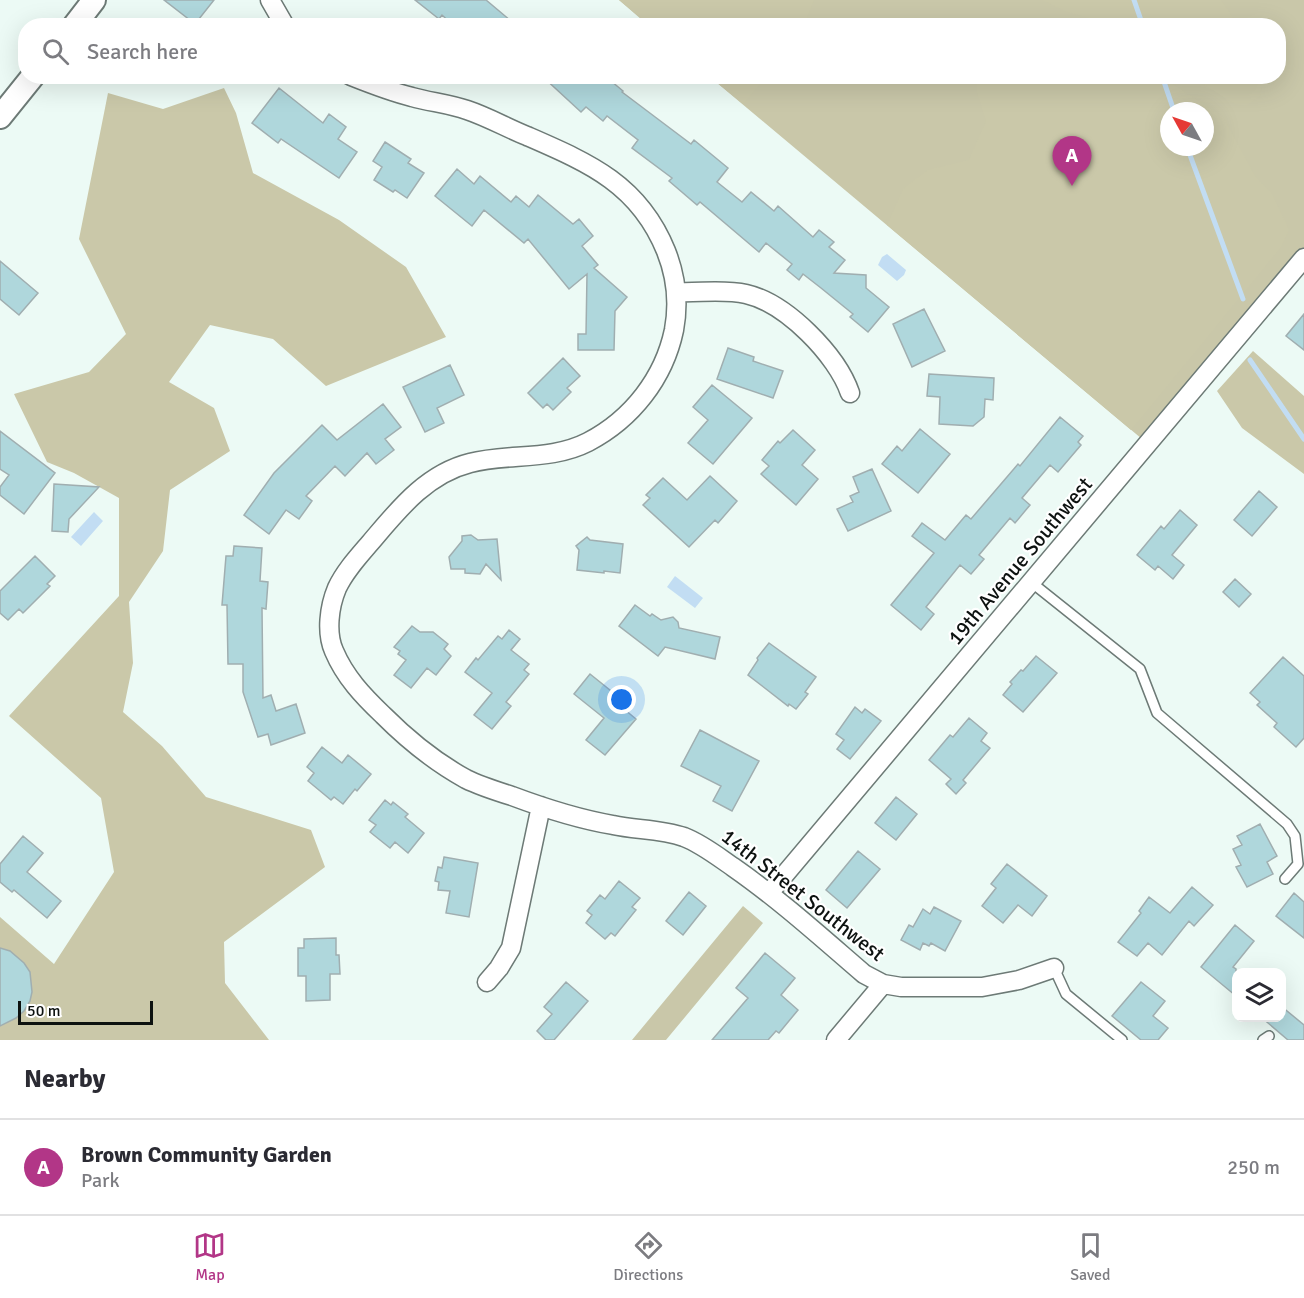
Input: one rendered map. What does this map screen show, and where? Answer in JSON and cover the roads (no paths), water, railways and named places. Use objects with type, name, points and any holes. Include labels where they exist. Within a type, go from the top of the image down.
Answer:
[{"type":"street","points":[[80,18],[94,0]]},
{"type":"street","points":[[270,0],[280,18]]},
{"type":"street","points":[[0,117],[27,84]]},
{"type":"street","points":[[373,84],[407,96],[467,110],[552,147],[600,172],[621,187],[646,213],[659,234],[670,261],[677,292],[727,291],[761,298],[804,330],[833,361],[845,379],[850,393]]},
{"type":"street","name":"19th Avenue Southwest","points":[[770,892],[1304,258]]},
{"type":"street","name":"14th Street Southwest","points":[[677,292],[675,326],[663,367],[647,392],[603,434],[564,452],[466,464],[421,488],[401,506],[349,568],[336,591],[330,615],[332,648],[345,672],[356,689],[405,737],[429,756],[467,779],[540,806],[612,825],[668,832],[685,837],[704,847],[770,892],[864,974],[882,984],[922,988],[982,987],[1019,980],[1054,968]]},
{"type":"street","points":[[487,982],[511,948],[540,806]]},
{"type":"street","points":[[836,1040],[882,984]]},
{"type":"lane","points":[[1031,582],[1140,669],[1157,713],[1287,824],[1295,836],[1298,864],[1285,879]]},
{"type":"lane","points":[[1054,968],[1066,994],[1122,1040]]},
{"type":"water","points":[[887,254],[906,270],[897,281],[878,265],[882,257]]},
{"type":"water","points":[[94,512],[103,521],[81,546],[71,537]]},
{"type":"water","points":[[675,576],[703,598],[695,608],[667,587]]},
{"type":"waterway","points":[[1134,0],[1140,18]]},
{"type":"waterway","points":[[1165,84],[1171,102]]},
{"type":"waterway","points":[[1190,156],[1243,299]]},
{"type":"waterway","points":[[1250,360],[1304,439]]},
{"type":"place","name":"Brown Community Garden","points":[[1072,186]]}]
